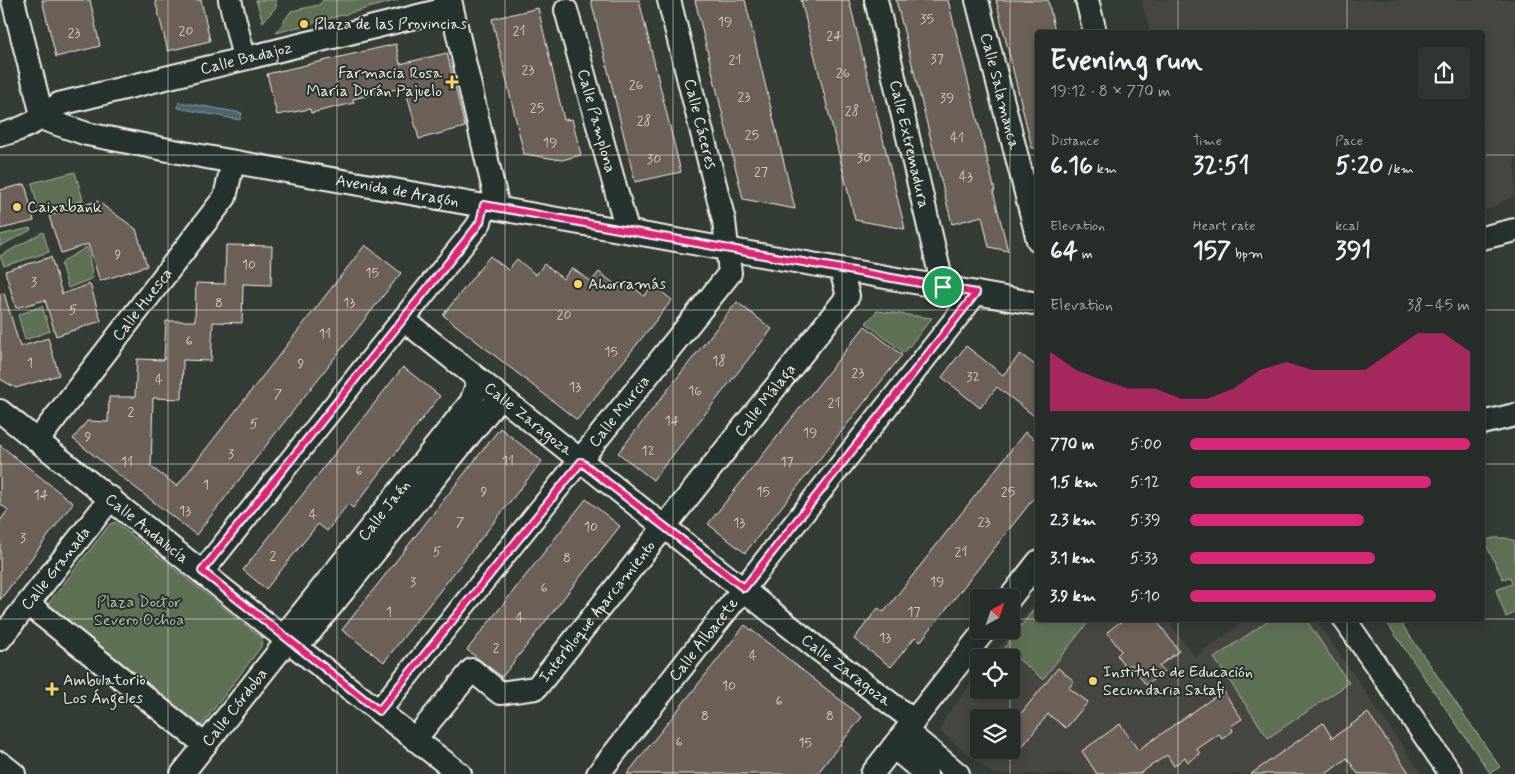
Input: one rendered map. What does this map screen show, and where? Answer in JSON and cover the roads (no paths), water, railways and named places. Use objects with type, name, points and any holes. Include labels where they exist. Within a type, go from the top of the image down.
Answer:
[{"type":"street","points":[[0,135],[20,130],[42,119],[38,96],[13,0]]},
{"type":"street","points":[[230,0],[244,58]]},
{"type":"street","points":[[202,571],[404,320],[491,207],[450,0]]},
{"type":"street","name":"Calle Badajoz","points":[[42,119],[59,104],[439,11],[450,0]]},
{"type":"street","name":"Calle Cáceres","points":[[669,0],[724,221],[727,248]]},
{"type":"street","name":"Calle Extremadura","points":[[876,0],[943,287]]},
{"type":"street","name":"Calle Salamanca","points":[[977,0],[1035,228]]},
{"type":"street","points":[[1087,0],[1094,30]]},
{"type":"street","name":"Calle Pamplona","points":[[566,10],[628,230]]},
{"type":"street","points":[[38,96],[51,104],[59,104]]},
{"type":"street","points":[[87,134],[83,111],[91,96]]},
{"type":"street","name":"Avenida de Aragón","points":[[42,119],[87,134],[233,162],[628,230],[840,270],[1035,303]]},
{"type":"street","name":"Calle Huesca","points":[[38,440],[225,198],[233,162]]},
{"type":"street","points":[[1485,237],[1515,230]]},
{"type":"street","name":"Calle Murcia","points":[[379,711],[581,462],[730,273],[727,248]]},
{"type":"street","name":"Calle Málaga","points":[[665,527],[848,296],[840,270]]},
{"type":"street","name":"Calle Albacete","points":[[598,774],[976,293]]},
{"type":"street","name":"Calle Zaragoza","points":[[404,320],[581,462],[744,588],[818,649],[904,733],[958,774]]},
{"type":"street","name":"Calle Jaén","points":[[289,641],[471,402],[479,380]]},
{"type":"street","name":"Calle Jaén","points":[[289,641],[310,632],[500,397]]},
{"type":"street","name":"Calle Andalucía","points":[[0,410],[289,641],[460,774]]},
{"type":"street","points":[[1485,421],[1515,415]]},
{"type":"street","name":"Calle Granada","points":[[0,639],[110,498]]},
{"type":"street","name":"Interbloque Aparcamiento","points":[[415,739],[472,670],[500,693],[536,688],[665,527]]},
{"type":"street","points":[[1017,589],[1035,566]]},
{"type":"street","points":[[28,604],[205,745]]},
{"type":"street","points":[[1346,622],[1451,774]]},
{"type":"street","points":[[872,774],[978,639]]},
{"type":"street","name":"Calle Córdoba","points":[[182,774],[289,641]]},
{"type":"street","name":"Calle Zaragoza","points":[[904,733],[926,774]]},
{"type":"street","points":[[0,763],[14,774]]},
{"type":"water","points":[[179,102],[242,113],[240,120],[178,108]]},
{"type":"place","name":"Plaza de las Provincias","points":[[304,24]]},
{"type":"place","name":"Farmacia Rosa María Durán Pajuelo","points":[[452,82]]},
{"type":"place","name":"Caixabank","points":[[17,207]]},
{"type":"place","name":"Ahorramás","points":[[578,284]]},
{"type":"place","name":"Instituto de Educación Secundaria Satafi","points":[[1093,681]]},
{"type":"place","name":"Ambulatorio Los Ángeles","points":[[52,689]]},
{"type":"park label","name":"Plaza Doctor Severo Ochoa","points":[[139,611]]}]
